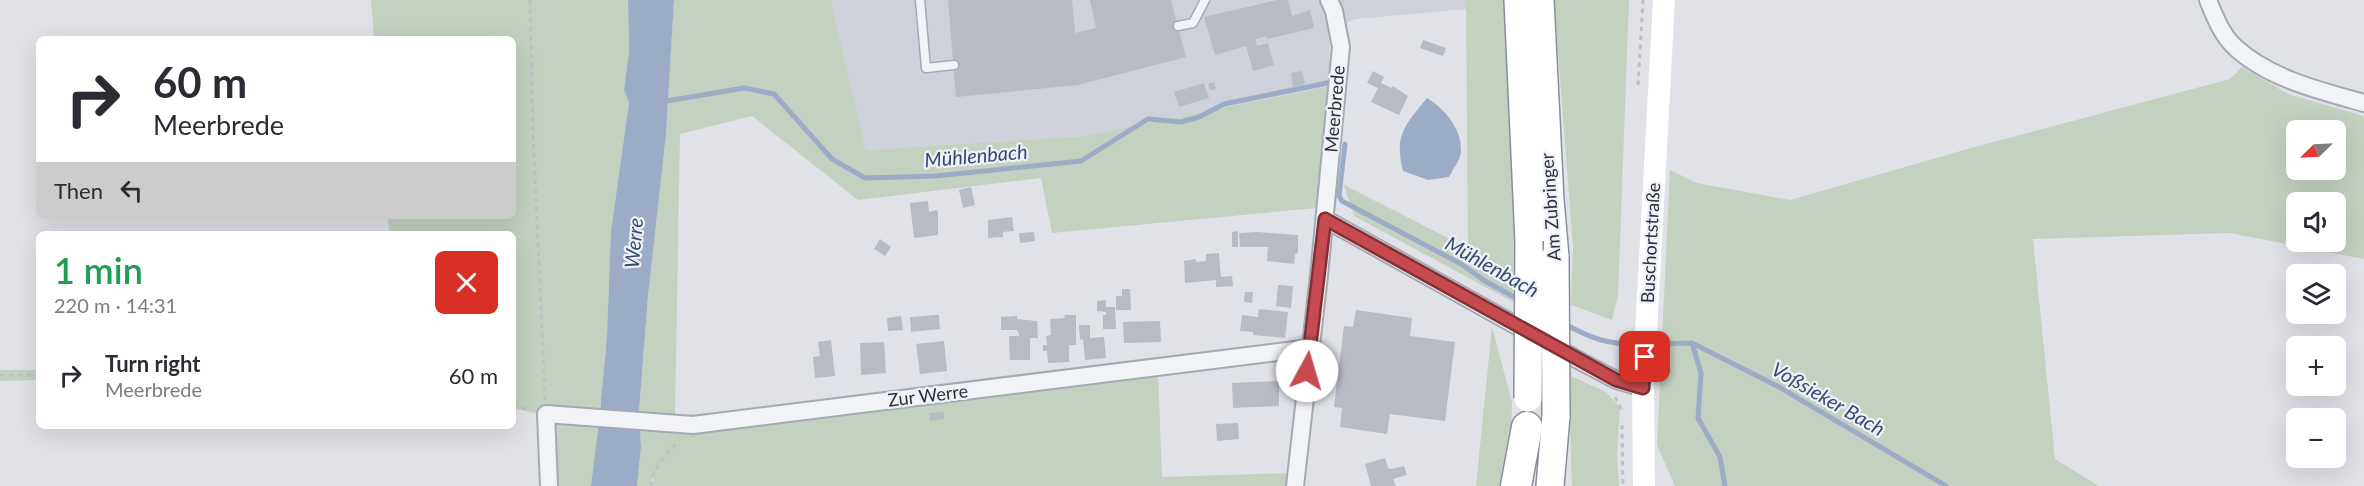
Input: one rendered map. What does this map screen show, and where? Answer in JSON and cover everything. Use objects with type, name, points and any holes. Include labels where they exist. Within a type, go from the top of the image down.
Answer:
[{"type":"highway","name":"Am Zubringer","points":[[1518,0],[1529,241],[1524,486]]},
{"type":"highway","name":"Am Zubringer","points":[[1540,0],[1555,257],[1556,416],[1550,486]]},
{"type":"highway","points":[[1516,486],[1527,412]]},
{"type":"main road","name":"Buschortstraße","points":[[1644,486],[1643,388],[1664,0]]},
{"type":"street","name":"Meerbrede","points":[[1295,486],[1325,219],[1341,47],[1334,10],[1329,0]]},
{"type":"street","points":[[2208,0],[2217,23],[2234,47],[2260,66],[2316,90],[2364,104]]},
{"type":"street","points":[[1325,219],[1616,380],[1643,388]]},
{"type":"street","name":"Zur Werre","points":[[546,414],[693,425],[1310,348]]},
{"type":"street","points":[[546,414],[549,486]]},
{"type":"lane","points":[[920,0],[926,68],[954,65]]},
{"type":"lane","points":[[1178,26],[1193,23],[1206,0]]},
{"type":"path","points":[[530,0],[533,131],[546,414]]},
{"type":"path","points":[[0,375],[36,375]]},
{"type":"path","points":[[1616,380],[1614,396],[1623,412]]},
{"type":"path","points":[[1623,424],[1623,486]]},
{"type":"path","points":[[651,486],[651,478],[663,458],[693,425]]},
{"type":"shaded area","points":[[831,0],[1466,0],[1467,9],[1355,19],[1329,30],[1330,86],[1084,136],[866,150]]},
{"type":"green space","points":[[371,0],[628,0],[629,51],[624,90],[629,103],[611,231],[607,336],[591,486],[539,486],[539,414],[516,409],[516,231],[389,231],[388,219],[516,219],[516,36],[374,36]]},
{"type":"green space","points":[[674,0],[831,0],[866,150],[1084,136],[1330,86],[1316,208],[1052,233],[1041,178],[858,200],[752,116],[680,134],[675,416],[1158,371],[1162,477],[1290,473],[1288,486],[653,486],[653,474],[651,486],[637,486],[641,447],[639,411],[648,296],[666,134]]},
{"type":"green space","points":[[1466,0],[1506,0],[1510,41],[1514,232],[1513,302],[1354,216],[1344,185],[1468,248]]},
{"type":"green space","points":[[1554,0],[1629,0],[1618,296],[1612,320],[1571,305],[1573,247]]},
{"type":"green space","points":[[2242,67],[2288,94],[2364,116],[2364,259],[2328,252],[2346,252],[2346,192],[2286,192],[2286,244],[2229,233],[2033,239],[2055,459],[2099,486],[1675,486],[1657,445],[1670,170],[1697,183],[1790,200],[1971,148],[2230,79]]},
{"type":"green space","points":[[1492,327],[1512,402],[1511,440],[1504,486],[1476,486]]},
{"type":"green space","points":[[0,370],[36,370],[36,380],[0,381]]},
{"type":"green space","points":[[1571,376],[1606,392],[1620,407],[1617,455],[1619,486],[1572,486]]},
{"type":"water","name":"Werre","points":[[628,0],[674,0],[666,134],[648,296],[639,411],[641,447],[637,486],[591,486],[607,336],[611,231],[629,103],[624,90],[629,51]]},
{"type":"water","points":[[1427,98],[1451,120],[1461,143],[1461,154],[1449,177],[1428,180],[1403,171],[1400,148],[1407,123]]},
{"type":"building","points":[[948,0],[1072,0],[1075,33],[1096,28],[1090,0],[1171,0],[1186,57],[1078,85],[956,97]]},
{"type":"building","points":[[1277,0],[1288,0],[1292,16],[1310,10],[1314,28],[1267,39],[1266,36],[1255,39],[1257,46],[1268,43],[1274,65],[1253,71],[1246,46],[1215,55],[1204,17]]},
{"type":"building","points":[[1423,40],[1446,48],[1443,56],[1420,48]]},
{"type":"building","points":[[1302,71],[1305,84],[1293,87],[1291,73]]},
{"type":"building","points":[[1373,71],[1384,77],[1381,83],[1392,88],[1393,86],[1408,96],[1399,115],[1371,102],[1378,88],[1367,83]]},
{"type":"building","points":[[1214,82],[1216,89],[1210,90],[1208,84]]},
{"type":"building","points":[[1204,83],[1209,98],[1179,107],[1174,92]]},
{"type":"building","points":[[971,187],[975,205],[963,208],[959,190]]},
{"type":"building","points":[[928,201],[929,212],[937,210],[938,213],[938,235],[914,238],[910,203]]},
{"type":"building","points":[[1012,217],[1014,231],[1003,232],[1003,237],[988,238],[988,220]]},
{"type":"building","points":[[1238,231],[1238,247],[1232,247],[1232,232]]},
{"type":"building","points":[[1034,232],[1035,241],[1020,243],[1019,233]]},
{"type":"building","points":[[1239,233],[1298,235],[1298,253],[1295,254],[1294,264],[1267,261],[1268,247],[1240,247]]},
{"type":"building","points":[[880,239],[891,247],[885,256],[874,249]]},
{"type":"building","points":[[1219,253],[1221,277],[1232,276],[1233,286],[1216,287],[1216,280],[1185,283],[1184,261],[1196,259],[1196,262],[1206,261],[1206,254]]},
{"type":"building","points":[[1278,285],[1293,286],[1291,308],[1276,306]]},
{"type":"building","points":[[1122,289],[1130,289],[1131,310],[1116,310],[1116,296],[1122,296]]},
{"type":"building","points":[[1245,292],[1253,292],[1252,303],[1244,302]]},
{"type":"building","points":[[1106,300],[1106,307],[1115,307],[1116,329],[1103,329],[1103,315],[1106,315],[1106,312],[1097,311],[1097,301]]},
{"type":"building","points":[[1259,309],[1288,312],[1285,338],[1253,335],[1253,332],[1240,331],[1242,315],[1258,317]]},
{"type":"building","points":[[1356,310],[1412,318],[1410,336],[1455,342],[1445,421],[1390,414],[1387,434],[1340,427],[1342,408],[1334,407],[1344,326],[1353,327]]},
{"type":"building","points":[[939,315],[940,329],[911,332],[910,317]]},
{"type":"building","points":[[1064,315],[1076,315],[1076,345],[1069,345],[1069,362],[1048,363],[1047,351],[1043,351],[1043,345],[1047,345],[1046,336],[1051,335],[1050,319],[1065,318]]},
{"type":"building","points":[[901,316],[903,330],[888,331],[887,318]]},
{"type":"building","points":[[1017,316],[1017,319],[1037,321],[1038,338],[1030,338],[1030,360],[1010,360],[1009,336],[1019,336],[1019,334],[1017,330],[1001,330],[1001,317]]},
{"type":"building","points":[[1160,321],[1161,342],[1124,343],[1123,322]]},
{"type":"building","points":[[1079,325],[1090,325],[1090,338],[1104,337],[1106,358],[1085,360]]},
{"type":"building","points":[[831,340],[835,376],[815,378],[813,357],[820,356],[818,342]]},
{"type":"building","points":[[944,341],[947,371],[920,374],[916,344]]},
{"type":"building","points":[[884,342],[886,373],[861,375],[860,343]]},
{"type":"building","points":[[1279,381],[1279,406],[1233,408],[1232,383]]},
{"type":"building","points":[[944,412],[944,419],[930,421],[929,413]]},
{"type":"building","points":[[1238,423],[1239,439],[1217,441],[1216,424]]},
{"type":"building","points":[[1385,458],[1388,468],[1404,466],[1407,475],[1393,479],[1396,486],[1371,486],[1365,464]]},
{"type":"waterway","name":"Mühlenbach","points":[[661,102],[744,88],[774,94],[832,159],[865,178],[936,176],[1081,161],[1148,119],[1181,122],[1199,117],[1224,104],[1327,83]]},
{"type":"waterway","name":"Mühlenbach","points":[[1345,144],[1339,196],[1342,201],[1461,264],[1485,281],[1520,300]]},
{"type":"waterway","name":"Mühlenbach","points":[[1563,323],[1600,340],[1639,344]]},
{"type":"waterway","points":[[1692,343],[1701,373],[1698,418],[1720,457],[1725,486]]},
{"type":"waterway","name":"Voßsieker Bach","points":[[1651,344],[1692,343],[1779,387],[1946,486]]},
{"type":"route","points":[[1307,371],[1325,219],[1616,380],[1643,388],[1645,357]]}]
